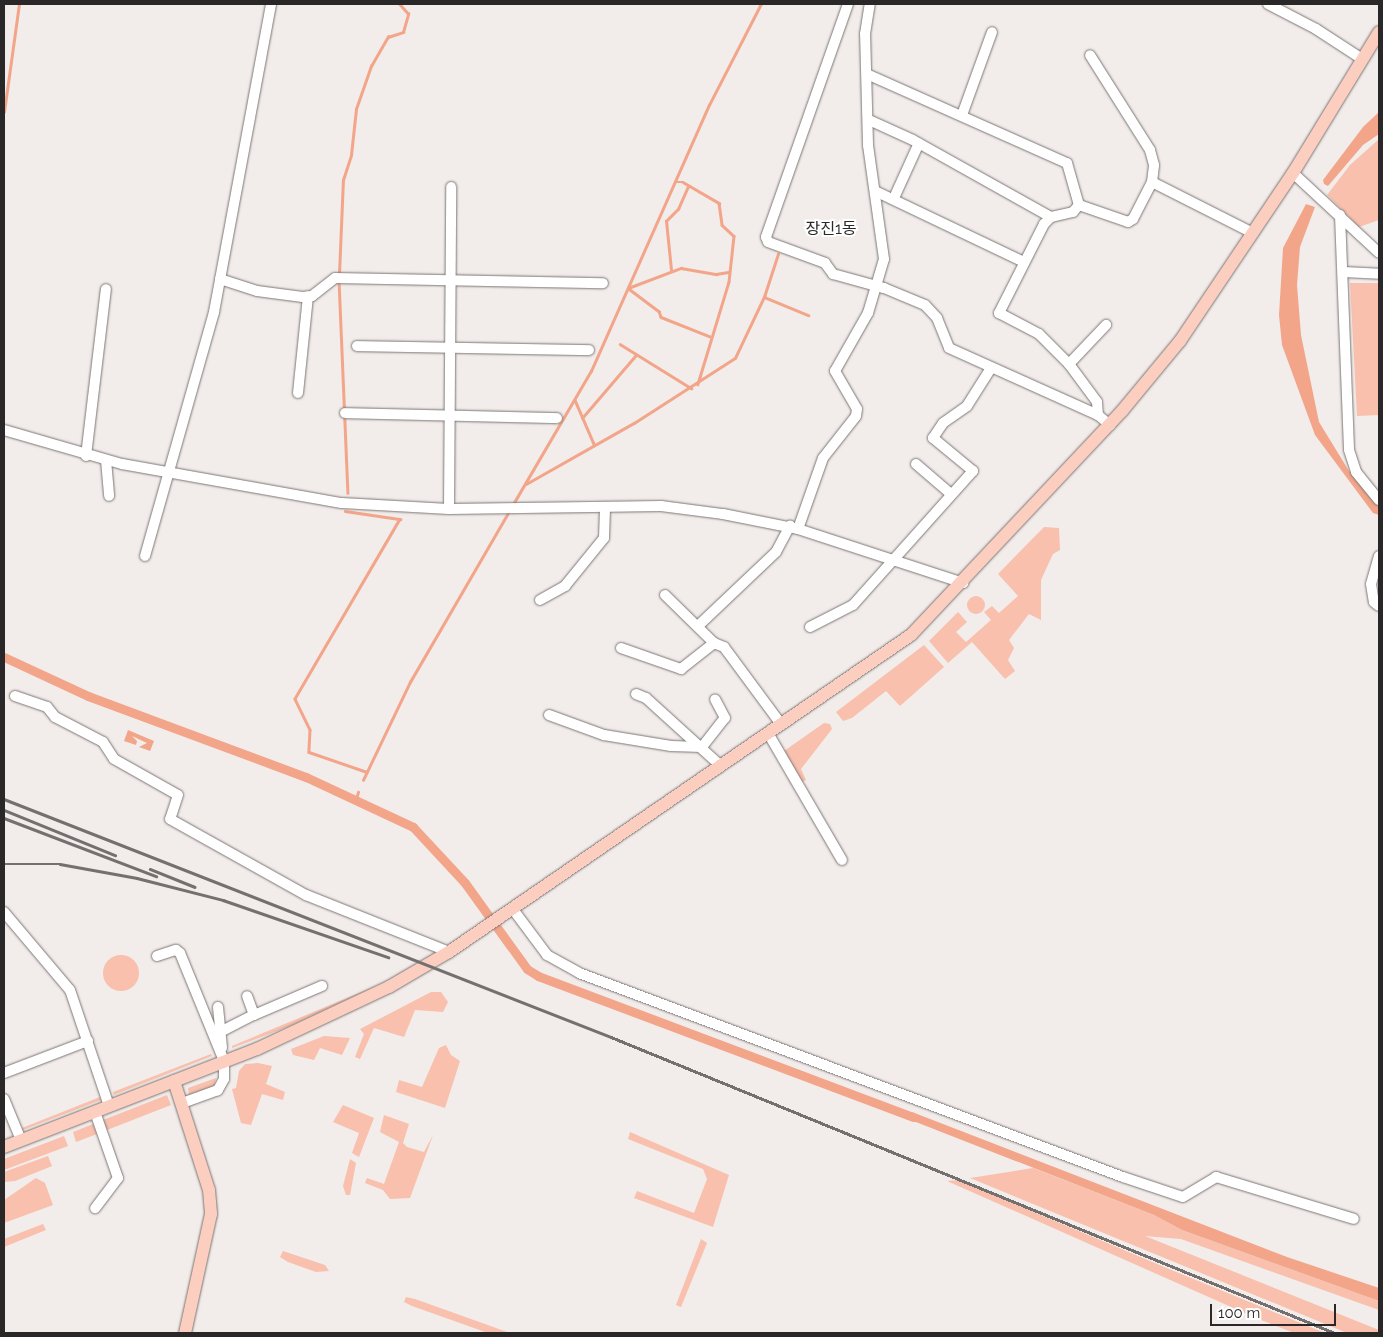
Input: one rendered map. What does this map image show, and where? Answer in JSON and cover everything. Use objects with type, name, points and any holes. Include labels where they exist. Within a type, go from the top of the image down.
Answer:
[{"type":"main road","points":[[4,1147],[174,1081],[223,1055],[348,1009],[449,952],[911,634],[963,582],[1110,425],[1180,342],[1293,173],[1379,32]]},
{"type":"main road","points":[[174,1081],[209,1190],[211,1214],[185,1333]]},
{"type":"street","points":[[145,556],[170,473],[220,278],[272,4]]},
{"type":"street","points":[[848,4],[766,237],[768,242],[825,263],[833,274],[877,286],[925,306],[937,318],[950,348],[1098,415],[1110,425]]},
{"type":"street","points":[[699,625],[776,552],[794,528],[823,458],[856,416],[857,410],[835,371],[868,313],[884,259],[875,191],[869,120],[869,75],[866,34],[870,4]]},
{"type":"street","points":[[1268,4],[1316,29],[1362,60]]},
{"type":"street","points":[[962,116],[992,32]]},
{"type":"street","points":[[1079,205],[1128,222],[1133,219],[1152,182],[1150,150],[1090,54]]},
{"type":"street","points":[[869,75],[1067,163],[1079,205]]},
{"type":"street","points":[[869,120],[919,143],[1051,217],[1073,212],[1079,205]]},
{"type":"street","points":[[894,198],[919,143]]},
{"type":"street","points":[[1293,173],[1379,253]]},
{"type":"street","points":[[1152,182],[1253,233]]},
{"type":"street","points":[[448,510],[451,187]]},
{"type":"street","points":[[875,191],[894,198],[1024,262]]},
{"type":"street","points":[[1340,215],[1344,272],[1349,450],[1356,472],[1379,500]]},
{"type":"street","points":[[1051,217],[1024,262],[999,313],[1039,334],[1069,364],[1097,402],[1098,415]]},
{"type":"street","points":[[1344,272],[1379,274]]},
{"type":"street","points":[[220,278],[256,291],[308,297],[335,278],[602,284]]},
{"type":"street","points":[[86,456],[106,289]]},
{"type":"street","points":[[298,393],[308,297]]},
{"type":"street","points":[[1069,364],[1106,325]]},
{"type":"street","points":[[357,346],[590,350]]},
{"type":"street","points":[[810,627],[834,618],[853,604],[973,472],[933,438],[943,423],[967,406],[991,368]]},
{"type":"street","points":[[345,413],[557,418]]},
{"type":"street","points":[[4,430],[86,456],[170,473],[342,503],[448,510],[605,507],[697,510],[794,528],[963,582]]},
{"type":"street","points":[[106,460],[109,496]]},
{"type":"street","points":[[916,464],[951,494]]},
{"type":"street","points":[[540,600],[564,586],[604,538],[605,507]]},
{"type":"street","points":[[1379,556],[1372,584],[1374,602],[1379,606]]},
{"type":"street","points":[[665,596],[699,625],[714,643],[724,647],[781,724]]},
{"type":"street","points":[[621,648],[681,669],[714,643]]},
{"type":"street","points":[[636,694],[646,698],[720,765]]},
{"type":"street","points":[[15,696],[47,707],[55,717],[103,742],[114,759],[178,795],[170,819],[306,895],[449,952]]},
{"type":"street","points":[[702,747],[725,718],[715,699]]},
{"type":"street","points":[[549,715],[604,735],[671,746],[702,747]]},
{"type":"street","points":[[768,733],[842,860]]},
{"type":"street","points":[[508,911],[547,955],[579,973],[1123,1177],[1183,1197],[1216,1177],[1354,1219]]},
{"type":"street","points":[[4,912],[70,990],[109,1106]]},
{"type":"street","points":[[157,956],[176,950],[180,953],[215,1042],[223,1055]]},
{"type":"street","points":[[222,1031],[322,986]]},
{"type":"street","points":[[247,996],[254,1015]]},
{"type":"street","points":[[182,1103],[218,1090],[224,1079],[222,1031],[218,1006]]},
{"type":"street","points":[[4,1073],[88,1041]]},
{"type":"street","points":[[4,1099],[21,1140]]},
{"type":"street","points":[[95,1112],[118,1178],[95,1208]]},
{"type":"shaded area","points":[[1379,112],[1379,134],[1363,145],[1328,186],[1324,184],[1323,180],[1363,127]]},
{"type":"shaded area","points":[[1379,139],[1379,220],[1359,227],[1327,195],[1350,165]]},
{"type":"shaded area","points":[[1306,204],[1315,207],[1300,247],[1297,285],[1301,335],[1319,422],[1349,471],[1379,507],[1379,515],[1373,513],[1315,435],[1282,345],[1279,315],[1283,248]]},
{"type":"shaded area","points":[[1350,283],[1379,283],[1379,415],[1357,416]]},
{"type":"shaded area","points":[[1044,527],[1059,528],[1060,550],[1053,554],[1041,580],[1041,620],[1029,614],[1009,640],[1014,648],[1008,660],[1015,671],[1005,679],[972,642],[948,663],[929,641],[958,612],[967,622],[956,632],[966,642],[991,620],[984,612],[992,606],[999,613],[1018,596],[998,574]]},
{"type":"shaded area","points":[[972,596],[980,596],[985,601],[983,612],[972,614],[967,609],[967,601]]},
{"type":"shaded area","points":[[924,645],[944,667],[900,706],[886,691],[852,718],[843,721],[836,712]]},
{"type":"shaded area","points":[[824,723],[830,724],[832,729],[801,769],[806,780],[801,783],[784,751]]},
{"type":"shaded area","points":[[128,730],[154,741],[150,751],[139,747],[147,743],[132,736],[137,741],[136,745],[124,741]]},
{"type":"shaded area","points":[[121,955],[133,961],[139,973],[133,985],[121,991],[109,985],[103,973],[109,961]]},
{"type":"shaded area","points":[[378,985],[290,1026],[232,1048],[232,1046]]},
{"type":"shaded area","points":[[431,992],[441,992],[448,1002],[443,1012],[415,1010],[404,1037],[374,1028],[360,1059],[355,1057],[364,1034],[360,1029]]},
{"type":"shaded area","points":[[324,1036],[350,1038],[342,1055],[320,1048],[314,1060],[293,1055],[291,1049]]},
{"type":"shaded area","points":[[446,1045],[451,1055],[460,1061],[445,1108],[396,1092],[399,1080],[422,1087],[439,1048]]},
{"type":"shaded area","points":[[211,1054],[212,1056],[114,1095],[113,1092]]},
{"type":"shaded area","points":[[258,1063],[272,1066],[266,1084],[285,1092],[283,1100],[262,1094],[251,1125],[241,1123],[232,1089],[236,1088],[239,1071],[245,1064]]},
{"type":"shaded area","points":[[216,1078],[214,1087],[189,1096],[188,1088]]},
{"type":"shaded area","points":[[167,1095],[171,1105],[107,1130],[103,1120]]},
{"type":"shaded area","points":[[100,1097],[101,1100],[23,1130],[22,1128]]},
{"type":"shaded area","points":[[343,1105],[374,1118],[359,1157],[352,1153],[359,1133],[333,1122]]},
{"type":"shaded area","points":[[912,1112],[1287,1257],[1379,1288],[1379,1301],[1182,1230],[1154,1215],[898,1115]]},
{"type":"shaded area","points":[[384,1115],[409,1124],[403,1143],[407,1147],[424,1152],[433,1135],[410,1198],[390,1199],[383,1190],[365,1183],[367,1178],[384,1184],[399,1142],[380,1132]]},
{"type":"shaded area","points":[[93,1124],[97,1134],[76,1142],[73,1132]]},
{"type":"shaded area","points":[[630,1132],[729,1175],[713,1227],[634,1198],[637,1191],[694,1213],[707,1179],[703,1169],[628,1139]]},
{"type":"shaded area","points":[[64,1136],[68,1146],[4,1170],[4,1159]]},
{"type":"shaded area","points":[[48,1156],[52,1166],[15,1181],[4,1182],[4,1172]]},
{"type":"shaded area","points":[[350,1159],[356,1163],[350,1195],[346,1195],[343,1186]]},
{"type":"shaded area","points":[[1033,1168],[1154,1215],[1182,1230],[1379,1301],[1379,1310],[1181,1239],[1145,1236],[1379,1330],[1379,1333],[1347,1333],[970,1178]]},
{"type":"shaded area","points":[[36,1178],[45,1183],[53,1205],[4,1223],[4,1200]]},
{"type":"shaded area","points":[[958,1180],[1325,1333],[1294,1333],[1256,1318],[947,1181]]},
{"type":"shaded area","points":[[43,1224],[46,1230],[4,1247],[4,1239]]},
{"type":"shaded area","points":[[701,1239],[707,1243],[681,1307],[676,1305]]},
{"type":"shaded area","points":[[283,1251],[325,1265],[329,1271],[316,1272],[288,1262],[280,1257]]},
{"type":"shaded area","points":[[406,1297],[510,1333],[488,1333],[412,1306],[404,1302]]},
{"type":"waterway","points":[[4,112],[19,4]]},
{"type":"waterway","points":[[339,274],[343,180],[351,155],[356,109],[371,66],[388,37],[403,32],[408,14],[399,4]]},
{"type":"waterway","points":[[512,506],[591,371],[709,105],[761,4]]},
{"type":"waterway","points":[[675,182],[683,182],[719,203],[722,225],[734,236],[729,282],[698,384]]},
{"type":"waterway","points":[[671,270],[666,221],[678,209],[688,187]]},
{"type":"waterway","points":[[526,484],[634,423],[735,358],[764,297],[778,254]]},
{"type":"waterway","points":[[628,288],[681,268],[716,274],[728,272]]},
{"type":"waterway","points":[[339,280],[348,493]]},
{"type":"waterway","points":[[628,288],[659,311],[661,317],[709,336]]},
{"type":"waterway","points":[[764,297],[808,315]]},
{"type":"waterway","points":[[620,344],[691,388]]},
{"type":"waterway","points":[[582,418],[636,355]]},
{"type":"waterway","points":[[575,400],[594,444]]},
{"type":"waterway","points":[[345,511],[400,519],[295,699],[310,730],[309,752],[367,772]]},
{"type":"waterway","points":[[363,780],[410,682],[509,511]]},
{"type":"waterway","points":[[4,657],[88,696],[306,777],[413,827],[465,883],[527,969],[538,976],[913,1117]]},
{"type":"waterway","points":[[356,799],[358,792]]},
{"type":"railway","points":[[4,799],[611,1037],[1335,1333]]},
{"type":"railway","points":[[4,810],[115,855]]},
{"type":"railway","points":[[4,818],[156,876]]},
{"type":"railway","points":[[4,864],[60,864],[137,878],[223,900],[388,957]]},
{"type":"railway","points":[[150,869],[195,887]]},
{"type":"district","name":"장진1동","points":[[831,229]]}]
